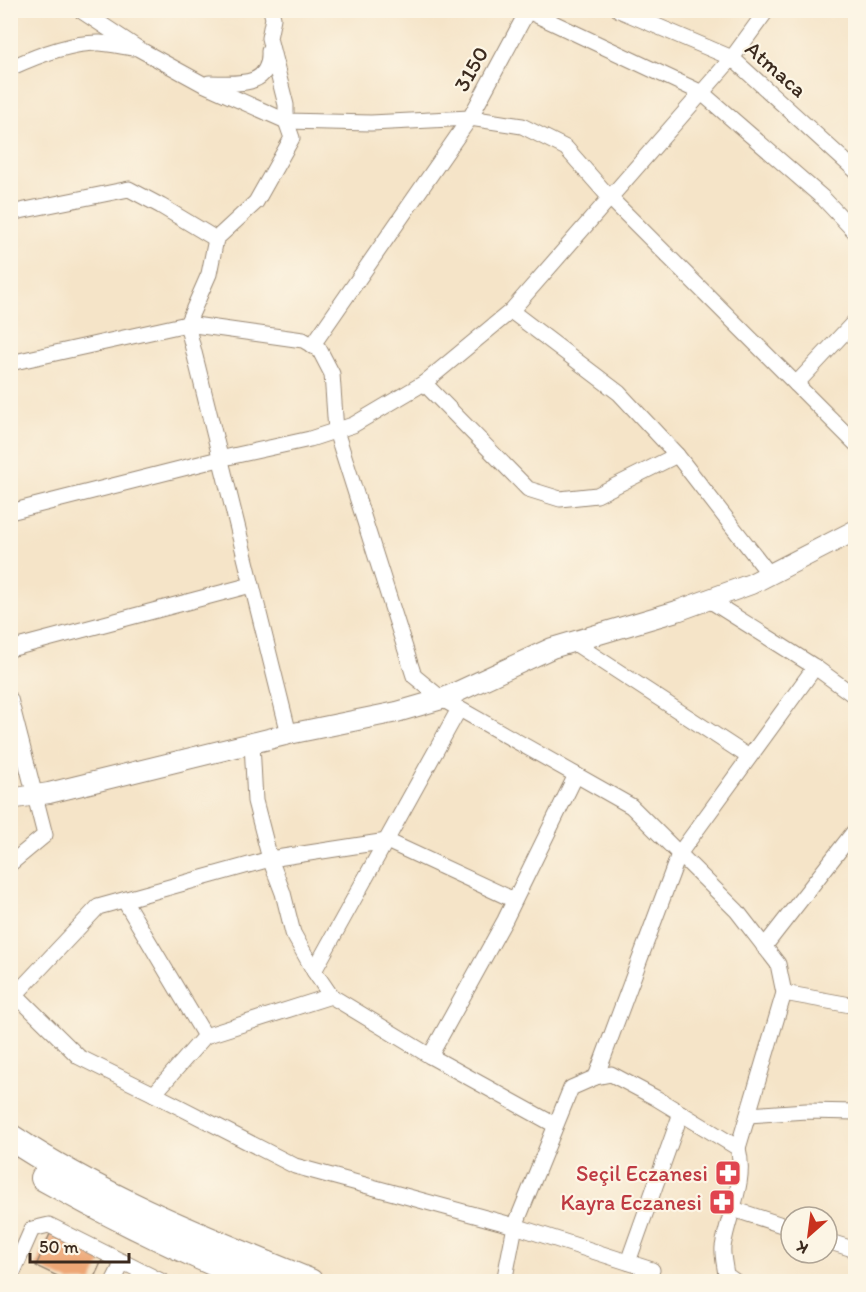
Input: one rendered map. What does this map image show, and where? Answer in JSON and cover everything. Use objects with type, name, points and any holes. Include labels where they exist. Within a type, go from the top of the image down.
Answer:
[{"type":"highway","points":[[10,1137],[42,1159],[200,1237],[310,1281]]},
{"type":"highway","points":[[10,1158],[119,1220],[213,1263],[259,1281]]},
{"type":"street","points":[[80,10],[139,49],[203,84],[286,121],[371,123],[470,118],[522,126],[566,148],[610,198],[855,444]]},
{"type":"street","points":[[203,84],[247,83],[257,80],[264,72],[270,58],[269,38],[273,18],[272,10]]},
{"type":"street","name":"Atmaca","points":[[619,10],[732,58],[855,171]]},
{"type":"street","points":[[10,512],[219,459],[310,439],[353,425],[424,383],[511,311],[732,58],[767,10]]},
{"type":"street","points":[[528,11],[702,93],[823,198],[855,233]]},
{"type":"street","name":"3150","points":[[312,346],[470,118],[528,11]]},
{"type":"street","points":[[269,38],[286,105],[286,121],[292,138],[256,202],[216,239],[209,273],[187,324],[289,734]]},
{"type":"street","points":[[10,68],[37,56],[99,43],[139,49]]},
{"type":"street","points":[[10,213],[129,189],[216,239]]},
{"type":"street","points":[[511,311],[619,393],[677,455],[770,575]]},
{"type":"street","points":[[796,384],[855,320]]},
{"type":"street","points":[[10,363],[187,324],[303,340],[319,349],[332,374],[336,430],[414,676],[442,699],[631,806],[737,911],[778,964],[784,993],[738,1148],[741,1161],[740,1185],[723,1248],[726,1275],[736,1281]]},
{"type":"street","points":[[424,383],[528,489],[561,500],[597,495],[677,455]]},
{"type":"street","points":[[10,799],[289,734],[397,712],[442,699],[552,648],[709,600],[770,575],[855,530]]},
{"type":"street","points":[[10,649],[251,585]]},
{"type":"street","points":[[709,600],[815,668],[855,697]]},
{"type":"street","points":[[573,642],[749,757]]},
{"type":"street","points":[[596,1077],[679,854],[815,668]]},
{"type":"street","points":[[10,699],[45,835],[10,864]]},
{"type":"street","points":[[315,971],[459,709]]},
{"type":"street","points":[[252,743],[255,801],[293,933],[331,996],[430,1056],[555,1125]]},
{"type":"street","points":[[430,1056],[514,900],[576,775]]},
{"type":"street","points":[[764,947],[855,829]]},
{"type":"street","points":[[514,900],[387,841],[270,859],[98,907],[13,991],[80,1057],[295,1166],[514,1226],[652,1270]]},
{"type":"street","points":[[124,900],[205,1036]]},
{"type":"street","points":[[784,993],[855,1006]]},
{"type":"street","points":[[154,1094],[205,1036],[331,996]]},
{"type":"street","points":[[504,1281],[514,1226],[571,1088],[596,1077],[611,1074],[738,1148]]},
{"type":"street","points":[[748,1116],[806,1111],[855,1112]]},
{"type":"street","points":[[628,1262],[681,1113]]},
{"type":"street","points":[[733,1209],[779,1224]]},
{"type":"street","points":[[10,1279],[32,1229],[49,1225],[164,1281]]},
{"type":"street","points":[[839,1244],[855,1250]]},
{"type":"street","points":[[113,1281],[123,1262]]},
{"type":"building","points":[[50,1234],[103,1258],[92,1282],[70,1282],[36,1266]]},
{"type":"place","name":"Seçil Eczanesi","points":[[728,1173]]},
{"type":"place","name":"Kayra Eczanesi","points":[[722,1202]]}]
